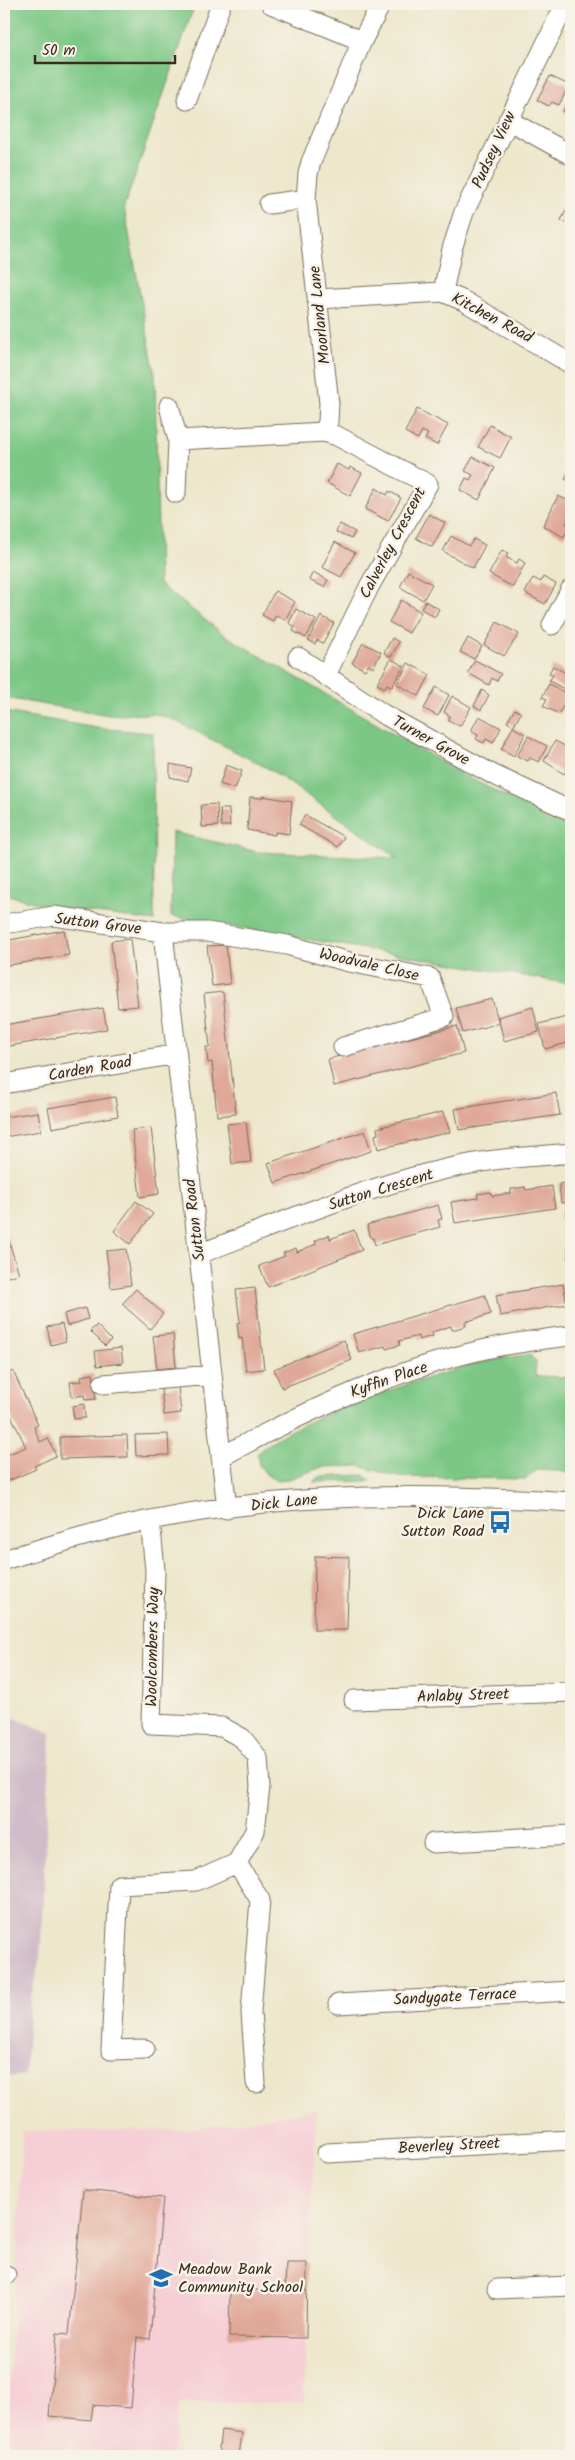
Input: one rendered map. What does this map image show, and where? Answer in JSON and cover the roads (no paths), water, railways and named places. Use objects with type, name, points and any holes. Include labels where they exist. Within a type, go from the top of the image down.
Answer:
[{"type":"street","points":[[187,100],[220,4]]},
{"type":"street","points":[[271,4],[362,42]]},
{"type":"street","name":"Moorland Lane","points":[[324,432],[328,422],[329,403],[306,199],[308,174],[311,162],[362,42],[381,4]]},
{"type":"street","name":"Pudsey View","points":[[443,292],[452,249],[464,212],[561,13]]},
{"type":"street","points":[[508,120],[571,155]]},
{"type":"street","points":[[269,204],[306,199]]},
{"type":"street","name":"Kitchen Road","points":[[318,299],[443,292],[479,310],[571,364]]},
{"type":"street","points":[[169,406],[178,440],[176,493]]},
{"type":"street","name":"Calverley Crescent","points":[[178,440],[324,432],[337,436],[428,484],[370,585],[326,675]]},
{"type":"street","points":[[552,625],[571,589]]},
{"type":"street","name":"Turner Grove","points":[[298,657],[391,719],[492,774],[571,811]]},
{"type":"street","name":"Sutton Grove","points":[[4,924],[54,916],[164,932]]},
{"type":"street","name":"Woodvale Close","points":[[164,932],[208,932],[260,940],[349,962],[430,978],[444,1017],[343,1047]]},
{"type":"street","name":"Sutton Road","points":[[164,932],[227,1508]]},
{"type":"street","name":"Carden Road","points":[[4,1084],[177,1054]]},
{"type":"street","name":"Sutton Crescent","points":[[199,1254],[342,1200],[401,1181],[487,1161],[571,1153]]},
{"type":"street","name":"Kyffin Place","points":[[221,1456],[292,1418],[354,1391],[436,1363],[500,1346],[568,1336]]},
{"type":"street","points":[[103,1384],[212,1375]]},
{"type":"street","name":"Dick Lane","points":[[4,1560],[84,1535],[150,1520],[227,1508],[339,1497],[455,1496],[571,1502]]},
{"type":"street","name":"Woolcombers Way","points":[[150,1520],[155,1570],[151,1724],[222,1726],[242,1738],[258,1758],[260,1787],[255,1831],[237,1863]]},
{"type":"street","name":"Anlaby Street","points":[[354,1700],[571,1692]]},
{"type":"street","points":[[433,1843],[571,1835]]},
{"type":"street","points":[[145,2049],[111,2050],[120,1885],[196,1881],[237,1863],[260,1900],[251,2012],[256,2083]]},
{"type":"street","name":"Sandygate Terrace","points":[[338,2004],[571,1991]]},
{"type":"street","name":"Beverley Street","points":[[327,2153],[571,2140]]},
{"type":"street","points":[[497,2289],[571,2286]]},
{"type":"place","name":"Dick Lane Sutton Road","points":[[500,1522]]},
{"type":"place","name":"Meadow Bank Community School","points":[[161,2278]]}]
